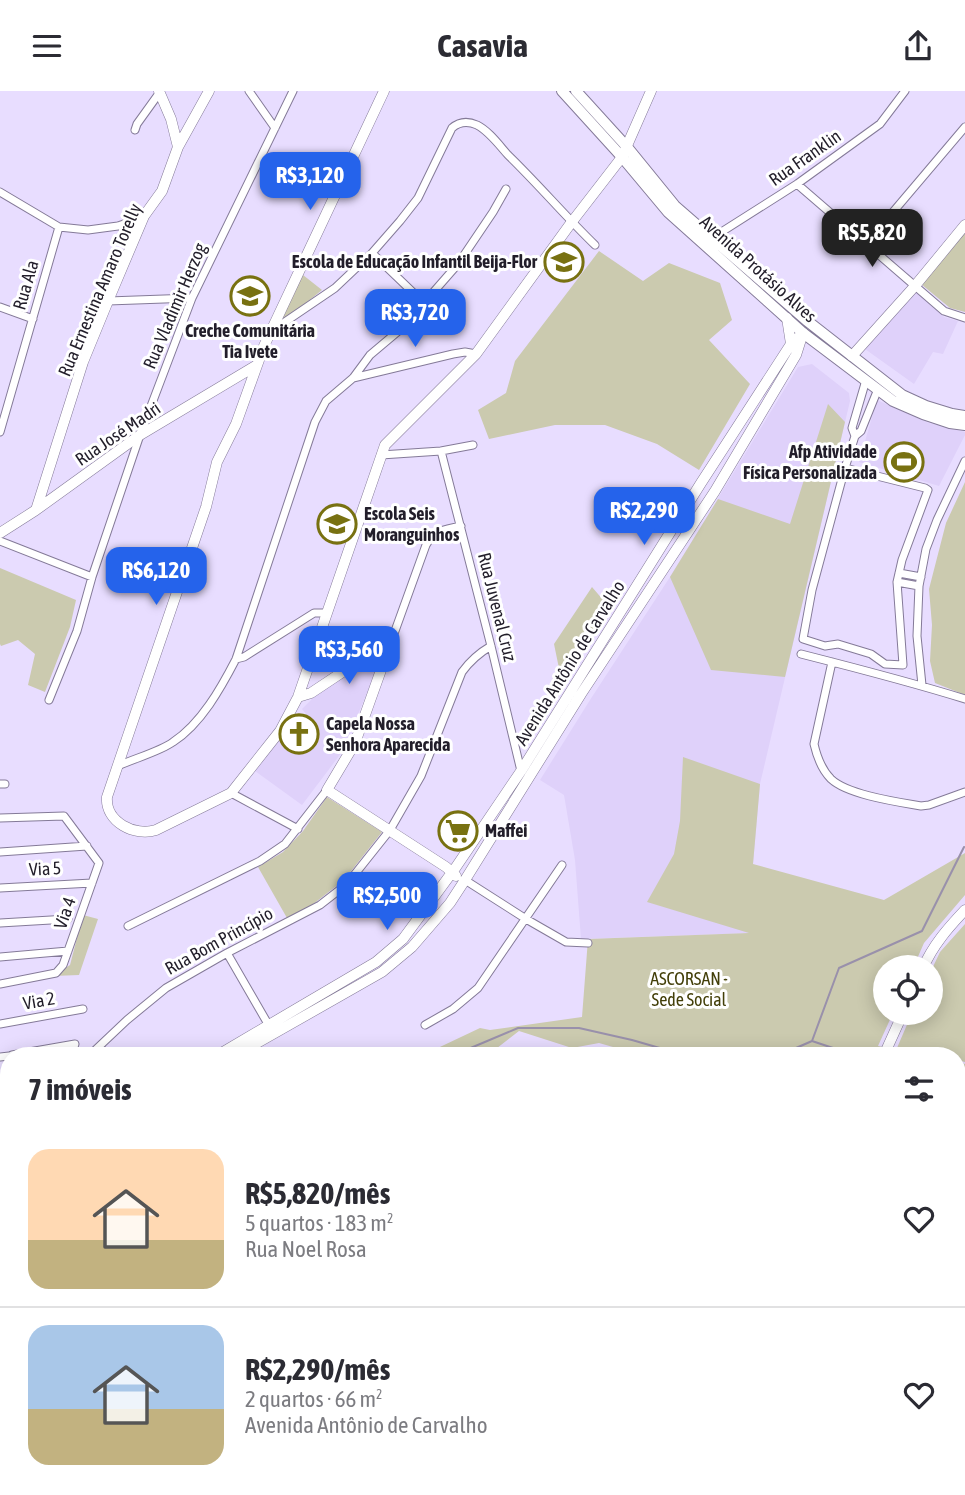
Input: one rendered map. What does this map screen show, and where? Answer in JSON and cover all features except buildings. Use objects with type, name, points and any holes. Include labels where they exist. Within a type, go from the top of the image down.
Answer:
[{"type":"main road","name":"Avenida Protásio Alves","points":[[562,91],[625,152],[675,206],[824,335],[902,395],[926,406],[965,416]]},
{"type":"main road","name":"Avenida Protásio Alves","points":[[576,91],[668,212],[803,333],[893,401],[923,414],[965,425]]},
{"type":"main road","points":[[806,320],[803,333],[824,335]]},
{"type":"street","points":[[159,91],[178,147]]},
{"type":"street","points":[[135,130],[159,91]]},
{"type":"street","name":"Rua Ernestina Amaro Torelly","points":[[36,510],[83,362],[108,301],[144,216],[162,191],[178,147],[209,91]]},
{"type":"street","points":[[249,91],[275,128]]},
{"type":"street","name":"Rua Vladimir Herzog","points":[[49,700],[77,631],[139,435],[192,298],[293,91]]},
{"type":"street","points":[[384,91],[264,346],[236,424],[217,462],[206,507],[107,797],[112,816],[131,830],[147,833],[156,831],[230,793],[280,731],[298,697],[385,445],[476,354],[625,152],[651,91]]},
{"type":"street","name":"Rua Franklin","points":[[712,238],[797,184],[880,124],[905,91]]},
{"type":"street","points":[[264,346],[279,326],[335,288],[372,253],[400,221],[418,198],[456,124],[468,122],[481,128],[595,245]]},
{"type":"street","points":[[865,245],[965,127]]},
{"type":"street","points":[[797,184],[944,311],[965,318]]},
{"type":"street","points":[[118,766],[173,743],[194,723],[220,691],[236,659],[315,422],[326,401],[352,379],[370,355],[402,328],[458,264],[506,189]]},
{"type":"street","points":[[0,192],[59,227],[88,230],[118,226],[144,216]]},
{"type":"street","points":[[852,356],[965,225]]},
{"type":"street","name":"Rua Ala","points":[[0,432],[59,227]]},
{"type":"street","points":[[372,253],[424,302]]},
{"type":"street","points":[[108,301],[192,298]]},
{"type":"street","points":[[0,307],[33,319]]},
{"type":"street","points":[[786,318],[791,344]]},
{"type":"street","name":"Avenida Antônio de Carvalho","points":[[232,1047],[376,962],[403,939],[453,872],[521,771],[701,483],[791,344],[803,333]]},
{"type":"street","name":"Avenida Antônio de Carvalho","points":[[250,1047],[382,972],[411,947],[457,893],[581,694],[715,491],[796,355],[803,333]]},
{"type":"street","points":[[796,355],[807,348],[822,348]]},
{"type":"street","points":[[352,379],[453,354],[476,354]]},
{"type":"street","name":"Rua José Madri","points":[[0,533],[139,435],[257,365]]},
{"type":"street","points":[[855,436],[852,428],[866,380]]},
{"type":"street","points":[[845,468],[928,490],[899,573],[904,664],[885,664],[871,654],[849,647],[837,644],[825,646],[803,639],[812,590],[845,468],[855,436],[861,431],[878,389]]},
{"type":"street","points":[[860,400],[872,405]]},
{"type":"street","points":[[381,455],[441,451],[473,445]]},
{"type":"street","name":"Rua Juvenal Cruz","points":[[441,451],[521,771]]},
{"type":"street","points":[[922,685],[917,636],[919,586],[926,549],[965,461]]},
{"type":"street","points":[[701,483],[715,491]]},
{"type":"street","points":[[695,493],[708,502]]},
{"type":"street","points":[[128,926],[260,861],[280,849],[298,828],[327,790],[355,743],[426,545],[437,531],[461,526]]},
{"type":"street","points":[[0,541],[92,577]]},
{"type":"street","points":[[899,573],[921,577]]},
{"type":"street","points":[[898,582],[919,586]]},
{"type":"street","points":[[236,659],[244,657],[314,613],[326,613]]},
{"type":"street","points":[[298,697],[311,693],[391,642]]},
{"type":"street","name":"Rua Bom Princípio","points":[[100,1047],[155,996],[227,953],[320,905],[347,884],[390,830],[421,776],[468,664],[491,646]]},
{"type":"street","points":[[801,653],[965,699]]},
{"type":"street","points":[[832,662],[814,744],[822,768],[830,778],[855,791],[921,806],[965,792]]},
{"type":"street","points":[[327,790],[453,872],[459,879],[457,893]]},
{"type":"street","points":[[230,793],[298,828]]},
{"type":"street","name":"Via 4","points":[[0,818],[64,816],[99,863],[63,965],[56,973],[0,984]]},
{"type":"street","points":[[0,852],[87,846]]},
{"type":"street","points":[[463,857],[459,871],[466,880],[566,942],[588,943]]},
{"type":"street","points":[[425,1025],[453,1009],[478,988],[562,865]]},
{"type":"street","name":"Via 5","points":[[0,888],[92,883]]},
{"type":"street","points":[[929,955],[943,933],[965,910]]},
{"type":"street","points":[[0,923],[68,919]]},
{"type":"street","points":[[0,957],[68,951]]},
{"type":"street","points":[[227,953],[268,1024]]},
{"type":"street","name":"Via 2","points":[[0,1024],[83,1009]]},
{"type":"street","points":[[888,1047],[898,1025]]},
{"type":"street","points":[[59,1047],[75,1044],[74,1047]]},
{"type":"shaded area","points":[[915,291],[944,317],[958,321],[943,354],[933,352],[914,384],[865,349]]},
{"type":"shaded area","points":[[812,364],[849,393],[850,401],[760,784],[753,864],[752,933],[581,939],[575,860],[564,795],[540,780],[670,577],[798,367]]},
{"type":"shaded area","points":[[877,400],[929,423],[965,432],[939,486],[859,462]]},
{"type":"shaded area","points":[[378,653],[383,655],[342,752],[302,805],[255,771],[283,736],[304,750],[318,729],[302,709],[314,697]]},
{"type":"green space","points":[[965,232],[965,312],[950,308],[921,284]]},
{"type":"green space","points":[[599,251],[643,281],[669,263],[720,283],[732,320],[709,340],[750,384],[699,470],[657,444],[605,425],[555,425],[489,439],[478,410],[506,393],[515,361]]},
{"type":"green space","points":[[303,275],[322,290],[279,325]]},
{"type":"green space","points":[[828,404],[845,422],[785,677],[711,670],[670,577],[718,499],[790,524]]},
{"type":"green space","points":[[965,482],[965,695],[935,683],[930,661],[932,625],[929,589],[946,523]]},
{"type":"green space","points":[[0,568],[76,600],[70,627],[45,692],[28,685],[35,654],[18,640],[1,646],[0,644]]},
{"type":"green space","points":[[592,587],[610,608],[562,683],[554,644]]},
{"type":"green space","name":"ASCORSAN - Sede Social","points":[[683,757],[760,784],[753,864],[884,900],[965,853],[965,895],[924,943],[919,955],[873,955],[873,1025],[888,1025],[878,1046],[883,1047],[613,1047],[599,1043],[569,1047],[519,1031],[498,1047],[440,1047],[480,1028],[490,1030],[582,1017],[588,939],[749,933],[647,902],[674,854],[680,821]]},
{"type":"green space","points":[[327,797],[382,832],[344,880],[312,905],[287,918],[258,867],[283,852],[303,831]]},
{"type":"green space","points":[[83,915],[98,919],[79,975],[53,976],[70,965]]},
{"type":"green space","points":[[965,924],[965,1047],[897,1047],[907,1025],[943,1025],[943,955],[939,955]]},
{"type":"waterway","points":[[812,1041],[839,968],[922,931],[964,847]]},
{"type":"waterway","points":[[473,1047],[518,1028],[579,1028],[656,1047]]},
{"type":"waterway","points":[[798,1047],[812,1041],[830,1047]]},
{"type":"place","name":"Escola de Educação Infantil Beija-Flor","points":[[564,262]]},
{"type":"place","name":"Creche Comunitária Tia Ivete","points":[[250,296]]},
{"type":"place","name":"Afp Atividade Física Personalizada","points":[[904,462]]},
{"type":"place","name":"Escola Seis Moranguinhos","points":[[337,524]]},
{"type":"place","name":"Capela Nossa Senhora Aparecida","points":[[299,734]]},
{"type":"place","name":"Maffei","points":[[458,831]]}]
